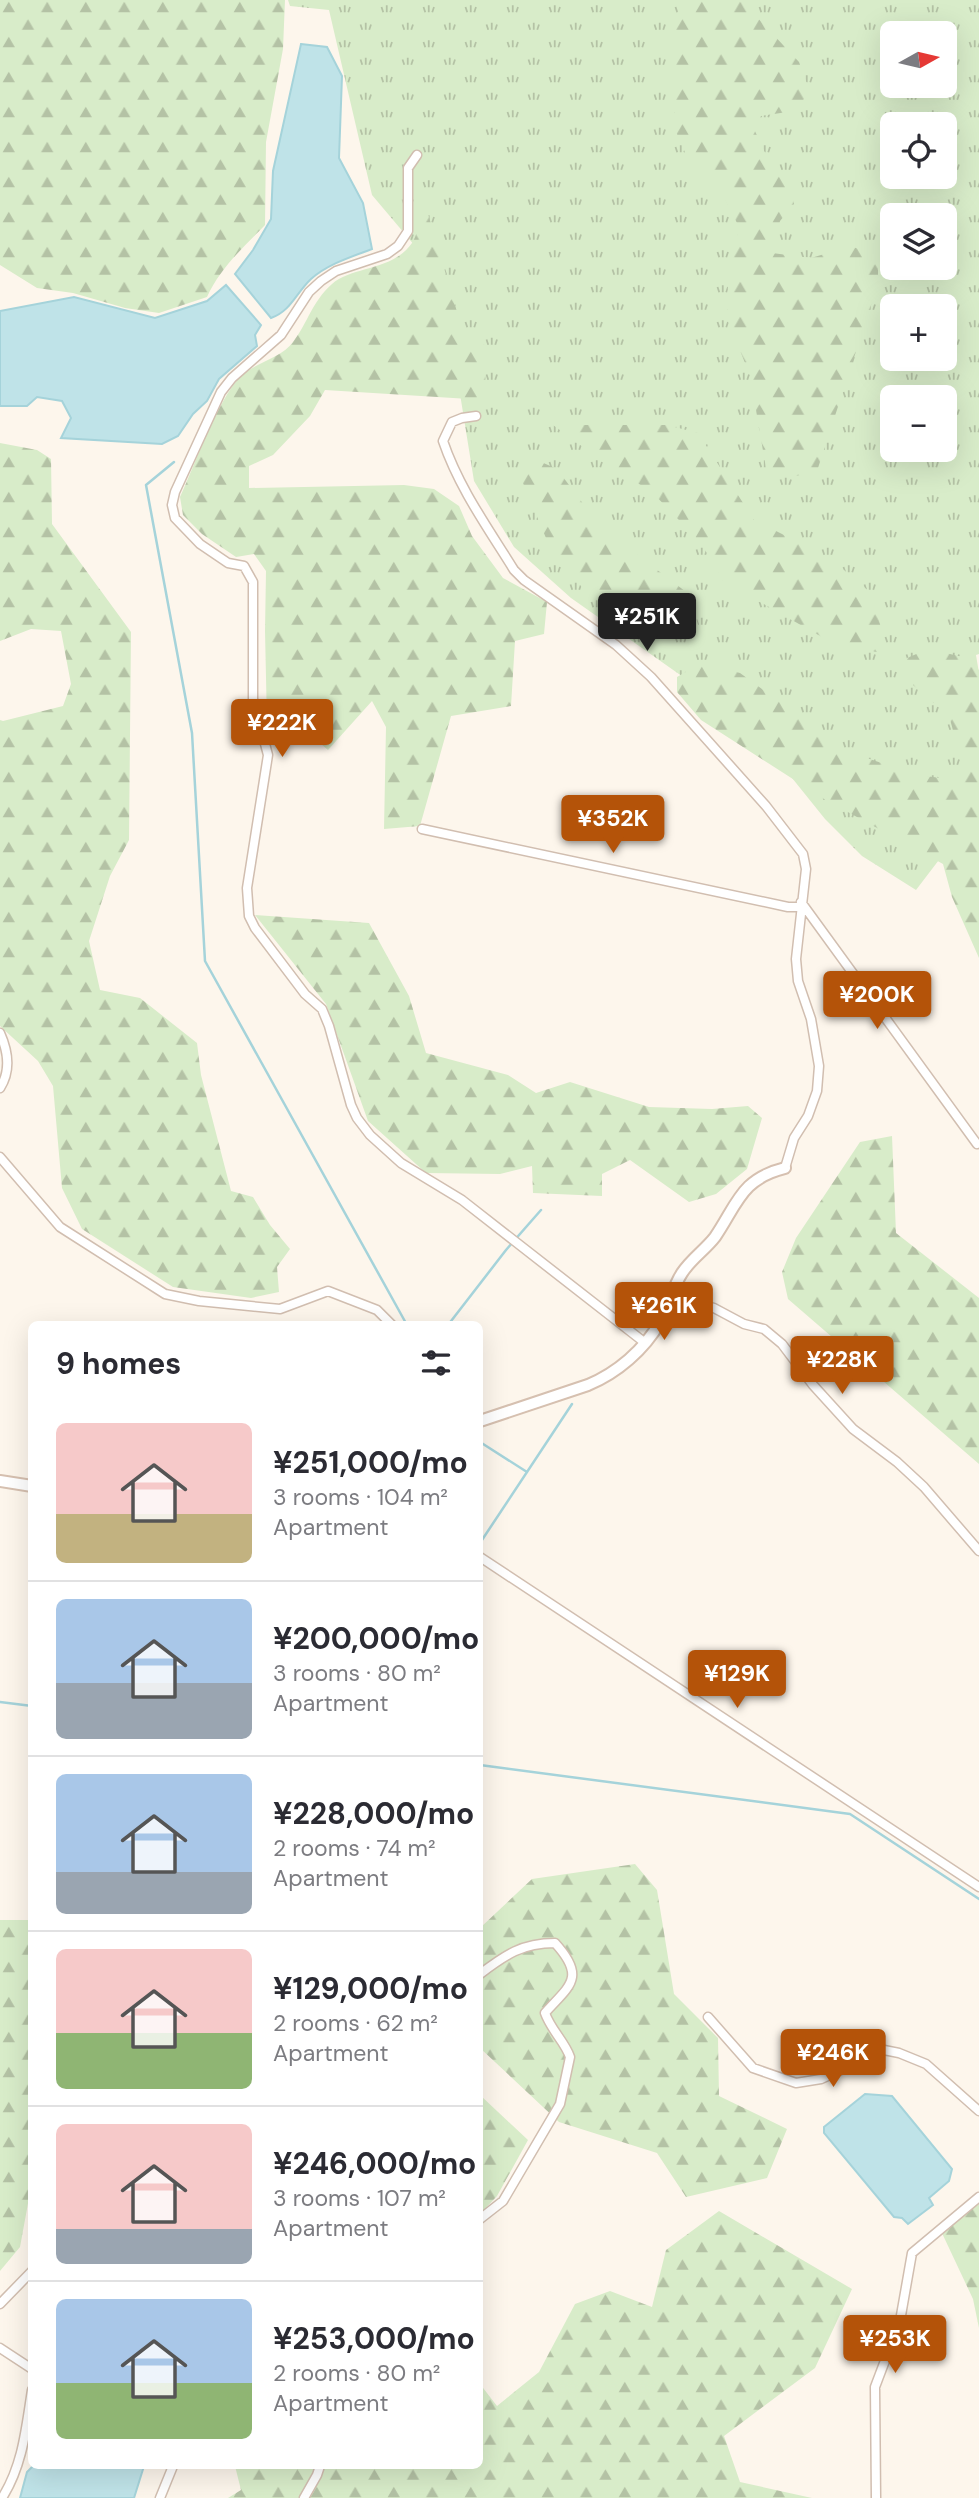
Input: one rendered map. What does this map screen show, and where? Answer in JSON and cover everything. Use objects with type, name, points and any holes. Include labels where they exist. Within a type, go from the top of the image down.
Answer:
[{"type":"street","points":[[417,155],[408,169],[408,231],[398,246],[387,254],[336,271],[309,292],[282,335],[232,378],[221,392],[174,492],[172,505],[175,518],[200,544],[228,563],[244,566],[253,582],[253,699],[268,755],[247,888],[249,916],[255,928],[305,994],[322,1009],[351,1105],[370,1135],[401,1163],[462,1200],[644,1342]]},
{"type":"street","points":[[476,416],[452,422],[443,441],[450,463],[514,570],[524,580],[616,645],[651,677],[766,806],[803,854],[806,869],[796,959],[798,981],[811,1018],[818,1066],[817,1091],[808,1116],[793,1138],[785,1168],[767,1173],[743,1192],[713,1239],[681,1274],[659,1323],[634,1355],[604,1379],[483,1420]]},
{"type":"street","points":[[422,829],[774,904],[801,904]]},
{"type":"street","points":[[801,904],[977,1144]]},
{"type":"street","points":[[0,1033],[8,1063],[0,1088]]},
{"type":"street","points":[[0,1157],[60,1227],[165,1294],[199,1301],[280,1309],[328,1291],[377,1310],[388,1321]]},
{"type":"street","points":[[671,1297],[714,1308],[744,1324],[764,1329],[782,1344],[813,1385],[853,1429],[924,1486],[979,1550]]},
{"type":"street","points":[[0,1482],[28,1486]]},
{"type":"street","points":[[483,1559],[979,1887]]},
{"type":"street","points":[[483,1972],[506,1953],[538,1943],[555,1943],[570,1964],[573,1979],[569,1989],[545,2013],[556,2036],[568,2049],[570,2057],[560,2104],[503,2201],[483,2217]]},
{"type":"street","points":[[708,2017],[753,2068],[796,2083],[821,2079],[884,2050],[926,2064],[979,2111]]},
{"type":"street","points":[[876,2498],[875,2387],[900,2321],[912,2253],[979,2197]]},
{"type":"street","points":[[0,2304],[28,2275]]},
{"type":"street","points":[[0,2348],[28,2366]]},
{"type":"street","points":[[2,2498],[22,2455],[28,2416]]},
{"type":"street","points":[[160,2498],[172,2469]]},
{"type":"street","points":[[304,2498],[319,2469]]},
{"type":"green space","points":[[0,0],[285,0],[283,49],[266,142],[265,225],[225,268],[207,297],[159,313],[125,308],[73,293],[37,288],[0,265]]},
{"type":"green space","points":[[288,0],[979,0],[979,654],[976,655],[979,673],[958,835],[916,890],[862,856],[825,819],[747,722],[571,598],[514,547],[474,481],[456,369],[426,259],[372,195],[329,10],[290,6]]},
{"type":"green space","points":[[680,0],[741,0],[799,62],[810,92],[794,111],[761,116],[754,129],[767,157],[789,181],[794,204],[780,221],[772,253],[811,258],[851,246],[878,257],[878,284],[817,471],[796,476],[766,468],[750,375],[727,319],[728,283],[739,227],[721,191],[692,168],[676,132],[671,49]]},
{"type":"green space","points":[[423,197],[463,332],[486,346],[485,400],[325,390],[310,416],[273,455],[249,466],[249,488],[404,485],[434,489],[459,506],[472,536],[503,578],[547,602],[544,634],[515,641],[511,706],[451,716],[420,826],[384,829],[386,727],[372,701],[328,750],[306,731],[267,724],[266,571],[254,554],[236,557],[202,534],[183,515],[180,497],[215,417],[231,388],[240,377],[288,348],[319,298],[332,284],[350,274],[384,264],[404,252],[415,238]]},
{"type":"green space","points":[[553,425],[667,425],[698,433],[754,520],[800,543],[844,570],[871,593],[884,638],[877,652],[836,645],[723,581],[701,543],[651,491],[610,467]]},
{"type":"green space","points":[[0,443],[37,450],[51,459],[52,524],[131,632],[129,840],[110,876],[89,941],[100,990],[140,998],[197,1043],[201,1075],[231,1191],[253,1197],[270,1225],[290,1249],[277,1267],[279,1292],[251,1298],[173,1287],[82,1229],[62,1188],[53,1086],[38,1061],[0,1026],[0,720],[63,706],[71,684],[61,631],[31,629],[0,641]]},
{"type":"green space","points":[[521,453],[557,469],[584,505],[622,543],[690,595],[698,625],[685,638],[633,626],[583,589],[546,538],[520,476]]},
{"type":"green space","points":[[928,649],[963,657],[979,670],[979,958],[952,897],[943,864],[824,799],[701,720],[677,692],[677,677],[701,663],[740,673],[849,752],[917,775],[949,779],[962,762],[949,716],[913,685],[907,658]]},
{"type":"green space","points":[[255,915],[369,923],[409,996],[426,1053],[508,1075],[536,1093],[570,1082],[649,1107],[712,1109],[748,1106],[762,1118],[747,1169],[716,1194],[689,1202],[630,1160],[602,1174],[602,1196],[533,1193],[532,1166],[500,1174],[426,1173],[368,1121],[326,1004]]},
{"type":"green space","points":[[892,1136],[896,1233],[979,1298],[979,1464],[788,1299],[782,1272],[796,1238],[860,1142]]},
{"type":"green space","points":[[635,1864],[657,1890],[674,1994],[718,2038],[719,2096],[787,2129],[767,2178],[686,2197],[657,2153],[559,2122],[483,2051],[483,1925],[532,1879]]},
{"type":"green space","points":[[0,1920],[28,1920],[28,2203],[20,2247],[0,2271]]},
{"type":"green space","points":[[483,2098],[528,2140],[497,2196],[483,2211]]},
{"type":"green space","points":[[979,2204],[979,2328],[973,2299],[941,2231]]},
{"type":"green space","points":[[719,2211],[852,2289],[815,2368],[724,2436],[740,2482],[812,2498],[228,2498],[241,2490],[236,2469],[483,2469],[483,2388],[497,2406],[539,2372],[575,2304],[610,2291],[652,2307],[666,2250]]},
{"type":"water","points":[[301,44],[327,47],[342,76],[339,158],[363,203],[372,249],[325,269],[306,284],[288,306],[271,318],[235,274],[271,219],[273,171]]},
{"type":"water","points":[[226,285],[261,325],[255,335],[257,346],[219,379],[207,401],[193,414],[178,436],[162,444],[61,438],[71,418],[62,401],[37,397],[27,406],[0,406],[0,311],[74,297],[155,318],[207,301]]},
{"type":"water","points":[[865,2094],[892,2096],[952,2169],[949,2181],[929,2198],[933,2205],[908,2224],[902,2218],[894,2217],[824,2133],[824,2127]]},
{"type":"water","points":[[30,2469],[143,2469],[134,2498],[20,2498]]},
{"type":"waterway","points":[[174,462],[146,485],[192,733],[205,961],[405,1321]]},
{"type":"waterway","points":[[451,1321],[541,1210]]},
{"type":"waterway","points":[[483,1538],[572,1404]]},
{"type":"waterway","points":[[483,1444],[527,1472]]},
{"type":"waterway","points":[[0,1702],[28,1706]]},
{"type":"waterway","points":[[483,1765],[850,1814],[979,1899]]}]
